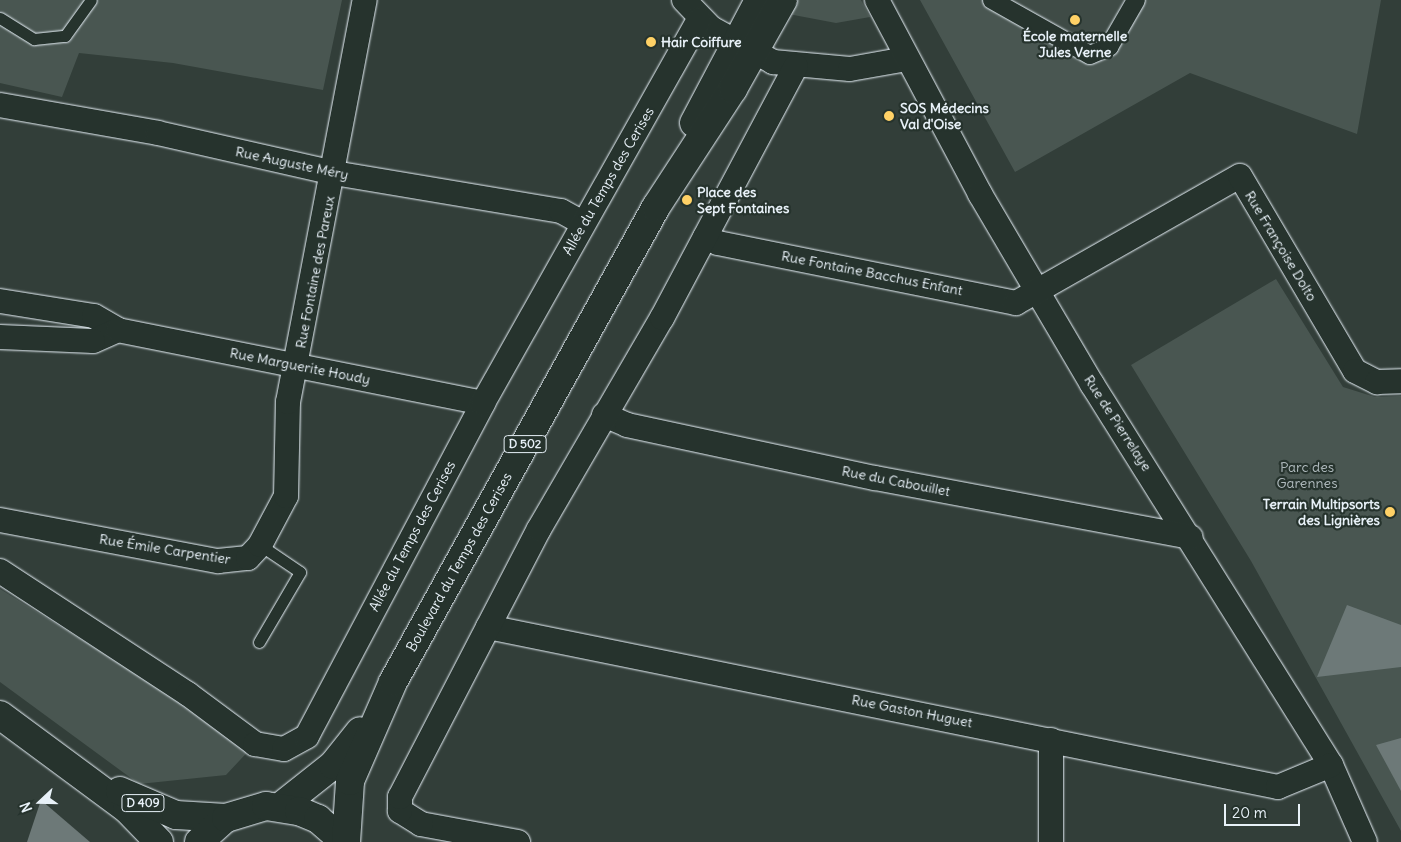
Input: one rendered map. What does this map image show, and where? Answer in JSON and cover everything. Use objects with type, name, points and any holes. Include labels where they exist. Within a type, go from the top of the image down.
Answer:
[{"type":"main road","name":"Boulevard du Temps des Cerises","points":[[744,47],[758,0]]},
{"type":"main road","name":"Boulevard du Temps des Cerises","points":[[345,842],[350,781],[393,682],[744,47],[783,0]]},
{"type":"main road","name":"Boulevard du Temps des Cerises","points":[[280,807],[333,765],[393,682]]},
{"type":"main road","name":"D 409","points":[[0,715],[68,762],[127,809],[159,842]]},
{"type":"main road","name":"D 409","points":[[68,762],[168,813],[226,818]]},
{"type":"main road","points":[[199,842],[226,818],[252,808],[280,807],[318,819],[345,842]]},
{"type":"street","name":"Rue Fontaine des Pareux","points":[[297,366],[365,0]]},
{"type":"street","points":[[684,0],[699,20],[744,47],[796,66],[850,69],[907,59]]},
{"type":"street","name":"Rue de Pierrelaye","points":[[877,0],[907,59],[1038,292],[1331,765],[1365,842]]},
{"type":"street","points":[[992,0],[1090,54],[1109,47],[1136,0]]},
{"type":"street","name":"Allée du Temps des Cerises","points":[[0,571],[188,694],[255,744],[284,749],[307,736],[483,403],[699,20]]},
{"type":"street","points":[[518,842],[420,824],[400,811],[400,797],[488,627],[604,415],[705,237],[796,66]]},
{"type":"street","name":"Rue Auguste Méry","points":[[0,105],[158,133],[334,173],[561,211],[583,223]]},
{"type":"street","name":"Rue Françoise Dolto","points":[[1038,292],[1240,176],[1355,371],[1377,382],[1401,380]]},
{"type":"street","name":"Rue Fontaine Bacchus Enfant","points":[[705,237],[718,243],[1016,303],[1038,292]]},
{"type":"street","name":"Rue Marguerite Houdy","points":[[0,301],[94,316],[118,330],[483,403]]},
{"type":"street","points":[[0,337],[94,341],[118,330]]},
{"type":"street","name":"Rue Émile Carpentier","points":[[0,520],[218,561],[248,558],[260,545],[286,496],[288,402],[297,366]]},
{"type":"street","name":"Rue du Cabouillet","points":[[604,415],[627,425],[875,478],[1191,537]]},
{"type":"street","name":"Rue Gaston Huguet","points":[[488,627],[1278,787],[1331,765]]},
{"type":"street","points":[[1051,740],[1051,842]]},
{"type":"lane","points":[[0,18],[34,39],[65,36],[90,0]]},
{"type":"lane","points":[[259,642],[300,572],[260,545]]},
{"type":"shaded area","name":"École maternelle Jules Verne","points":[[1000,0],[1124,0],[1103,40],[1084,46]]},
{"type":"shaded area","points":[[1347,605],[1401,625],[1401,667],[1317,677]]},
{"type":"shaded area","points":[[1401,738],[1401,791],[1376,745]]},
{"type":"shaded area","points":[[41,800],[90,842],[27,842]]},
{"type":"green space","points":[[0,0],[342,0],[323,90],[173,63],[79,53],[62,97],[0,83]]},
{"type":"green space","points":[[790,0],[861,0],[870,17],[836,23],[783,13]]},
{"type":"green space","points":[[920,0],[992,0],[1090,54],[1109,47],[1136,0],[1381,0],[1357,134],[1190,73],[1015,172]]},
{"type":"green space","name":"Parc des Garennes","points":[[1276,279],[1343,387],[1375,397],[1401,396],[1401,831],[1251,561],[1131,365]]},
{"type":"green space","points":[[0,589],[222,727],[255,744],[226,775],[139,784],[0,682]]},
{"type":"place","name":"École maternelle Jules Verne","points":[[1075,20]]},
{"type":"place","name":"Hair Coiffure","points":[[651,42]]},
{"type":"place","name":"SOS Médecins Val d'Oise","points":[[889,116]]},
{"type":"place","name":"Place des Sept Fontaines","points":[[687,200]]},
{"type":"place","name":"Terrain Multipsorts des Lignières","points":[[1390,512]]}]
